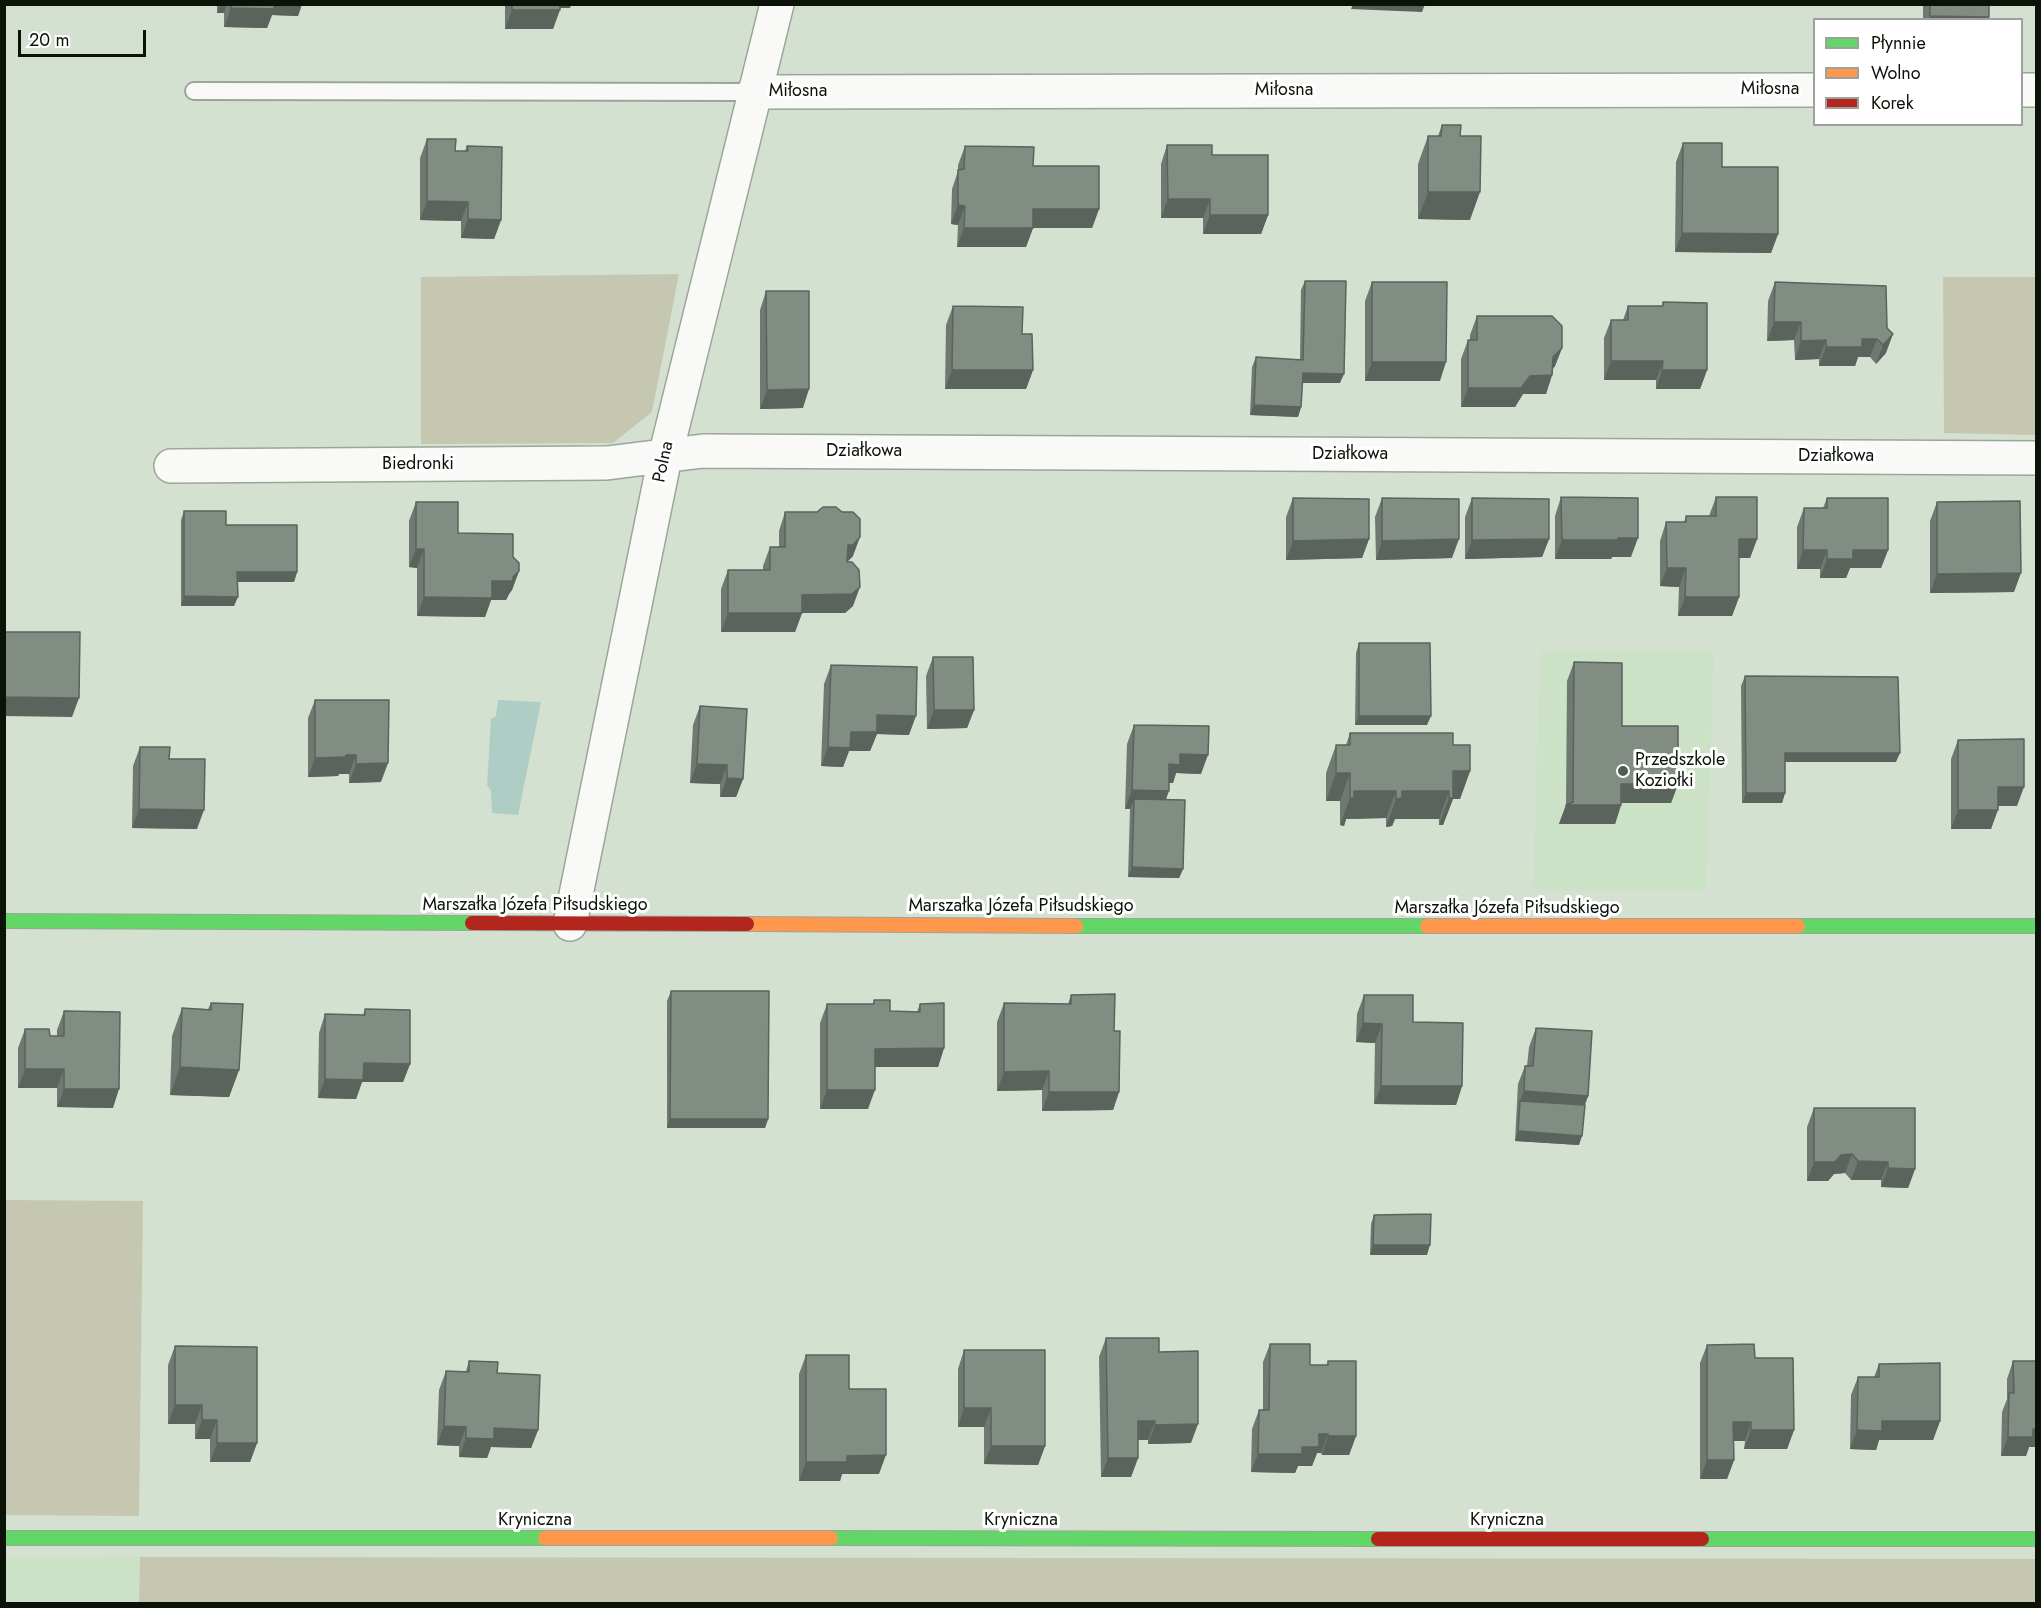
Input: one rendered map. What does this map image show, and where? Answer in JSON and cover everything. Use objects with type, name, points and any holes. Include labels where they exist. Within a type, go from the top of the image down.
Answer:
[{"type":"street","name":"Polna","points":[[570,924],[664,457],[777,4]]},
{"type":"street","name":"Miłosna","points":[[754,92],[1813,90]]},
{"type":"street","name":"Działkowa","points":[[664,457],[715,451],[2037,458]]},
{"type":"street","name":"Biedronki","points":[[171,466],[607,463],[664,457]]},
{"type":"street","name":"Marszałka Józefa Piłsudskiego","points":[[4,921],[2037,926]]},
{"type":"street","name":"Kryniczna","points":[[4,1539],[2037,1539]]},
{"type":"lane","points":[[194,92],[754,92]]},
{"type":"shaded area","points":[[679,274],[652,412],[613,443],[421,444],[421,277]]},
{"type":"shaded area","points":[[1943,277],[2036,277],[2036,435],[1944,433]]},
{"type":"shaded area","name":"Przedszkole Koziołki","points":[[1714,651],[1706,890],[1533,890],[1540,652]]},
{"type":"shaded area","points":[[5,1200],[143,1201],[139,1516],[5,1515]]},
{"type":"shaded area","points":[[140,1557],[139,1603],[5,1603],[4,1558]]},
{"type":"shaded area","points":[[140,1557],[2036,1559],[2036,1603],[139,1604]]},
{"type":"water","points":[[498,700],[541,702],[518,815],[492,813],[491,791],[487,785],[491,719],[496,716]]},
{"type":"building","points":[[231,4],[274,4],[274,9],[231,8]]},
{"type":"building","points":[[512,4],[560,4],[560,10],[512,10]]},
{"type":"building","points":[[1930,4],[1989,4],[1989,17],[1930,16]]},
{"type":"building","points":[[1442,125],[1461,125],[1460,136],[1481,136],[1480,192],[1428,192],[1428,136],[1441,136]]},
{"type":"building","points":[[427,139],[456,139],[455,151],[468,151],[467,146],[502,147],[501,220],[468,219],[468,202],[427,201]]},
{"type":"building","points":[[1683,143],[1722,143],[1722,167],[1778,167],[1778,234],[1682,233]]},
{"type":"building","points":[[1167,145],[1212,145],[1212,155],[1268,155],[1268,215],[1210,215],[1210,199],[1168,199]]},
{"type":"building","points":[[965,146],[1034,147],[1033,166],[1099,166],[1099,209],[1033,209],[1033,228],[964,228],[965,206],[958,205],[958,170],[964,169]]},
{"type":"building","points":[[1305,281],[1346,281],[1344,374],[1303,373],[1301,407],[1254,405],[1256,357],[1303,360]]},
{"type":"building","points":[[1372,282],[1447,282],[1446,362],[1372,362]]},
{"type":"building","points":[[1775,282],[1886,286],[1887,328],[1893,334],[1883,345],[1877,339],[1862,339],[1862,347],[1826,347],[1826,340],[1801,341],[1801,322],[1774,322]]},
{"type":"building","points":[[766,291],[809,291],[809,389],[767,390]]},
{"type":"building","points":[[1663,302],[1707,303],[1707,370],[1662,370],[1663,361],[1611,361],[1611,320],[1628,320],[1628,306],[1663,306]]},
{"type":"building","points":[[953,306],[1023,307],[1022,334],[1032,334],[1033,370],[952,370]]},
{"type":"building","points":[[1477,316],[1552,316],[1562,326],[1562,348],[1553,357],[1552,375],[1530,376],[1521,388],[1468,388],[1468,340],[1477,340]]},
{"type":"building","points":[[1561,497],[1638,498],[1638,538],[1562,540]]},
{"type":"building","points":[[1716,497],[1757,497],[1757,539],[1739,539],[1739,597],[1685,597],[1686,568],[1667,568],[1666,522],[1686,522],[1686,516],[1716,516]]},
{"type":"building","points":[[1293,498],[1369,499],[1369,539],[1293,541]]},
{"type":"building","points":[[1382,498],[1459,499],[1459,539],[1382,541]]},
{"type":"building","points":[[1472,498],[1549,499],[1549,539],[1472,540]]},
{"type":"building","points":[[1827,498],[1888,498],[1888,550],[1853,550],[1853,559],[1827,559],[1827,550],[1803,550],[1804,508],[1827,508]]},
{"type":"building","points":[[2020,501],[2021,573],[1937,574],[1937,502]]},
{"type":"building","points":[[416,502],[458,502],[458,533],[513,534],[513,557],[519,563],[519,571],[513,577],[513,581],[492,581],[492,598],[424,597],[424,549],[416,549]]},
{"type":"building","points":[[823,507],[836,507],[842,512],[853,512],[860,519],[860,537],[853,545],[848,545],[847,562],[852,562],[859,570],[860,587],[852,594],[802,595],[802,613],[728,613],[728,570],[770,570],[770,547],[785,547],[785,512],[817,512]]},
{"type":"building","points":[[184,511],[226,511],[226,525],[297,525],[297,572],[237,572],[238,597],[184,596]]},
{"type":"building","points":[[4,632],[80,632],[79,698],[4,697]]},
{"type":"building","points":[[1359,643],[1430,643],[1431,716],[1359,716]]},
{"type":"building","points":[[933,657],[973,657],[974,710],[934,710]]},
{"type":"building","points":[[1574,662],[1622,663],[1622,726],[1678,726],[1678,784],[1621,784],[1621,805],[1566,805],[1573,802]]},
{"type":"building","points":[[831,665],[917,667],[916,716],[877,715],[877,732],[851,732],[850,748],[828,747]]},
{"type":"building","points":[[1745,676],[1898,677],[1900,753],[1785,753],[1785,793],[1746,793]]},
{"type":"building","points":[[315,700],[389,700],[388,763],[356,764],[356,755],[315,758]]},
{"type":"building","points":[[700,706],[747,709],[743,779],[727,778],[727,765],[697,764]]},
{"type":"building","points":[[1134,725],[1209,726],[1208,755],[1180,754],[1180,765],[1169,764],[1169,791],[1132,790]]},
{"type":"building","points":[[1350,733],[1453,733],[1453,745],[1470,745],[1470,771],[1453,771],[1453,798],[1449,798],[1449,791],[1402,791],[1402,798],[1396,799],[1396,791],[1354,791],[1354,798],[1350,798],[1350,773],[1336,773],[1336,745],[1350,745]]},
{"type":"building","points":[[2024,739],[2024,787],[1998,787],[1998,810],[1958,810],[1958,740]]},
{"type":"building","points":[[140,747],[170,747],[169,759],[205,759],[204,810],[139,809]]},
{"type":"building","points":[[1134,799],[1185,800],[1183,869],[1132,867]]},
{"type":"building","points":[[671,991],[769,991],[768,1119],[670,1119]]},
{"type":"building","points":[[1115,994],[1114,1031],[1120,1031],[1119,1092],[1049,1092],[1049,1071],[1004,1072],[1004,1003],[1071,1004],[1071,995]]},
{"type":"building","points":[[1364,995],[1413,995],[1413,1022],[1463,1023],[1462,1086],[1381,1086],[1382,1024],[1363,1023]]},
{"type":"building","points":[[874,1000],[890,1000],[890,1011],[920,1012],[920,1004],[944,1003],[944,1048],[875,1049],[875,1090],[827,1090],[827,1004],[874,1004]]},
{"type":"building","points":[[211,1003],[243,1004],[239,1070],[180,1067],[182,1008],[211,1010]]},
{"type":"building","points":[[365,1009],[410,1010],[410,1064],[364,1063],[363,1080],[325,1079],[325,1014],[365,1015]]},
{"type":"building","points":[[64,1011],[120,1012],[119,1089],[64,1089],[64,1069],[25,1069],[25,1029],[49,1029],[50,1036],[64,1036]]},
{"type":"building","points":[[1536,1028],[1592,1031],[1588,1096],[1524,1091],[1525,1066],[1533,1066]]},
{"type":"building","points":[[1520,1101],[1585,1105],[1582,1136],[1518,1131]]},
{"type":"building","points":[[1814,1108],[1915,1108],[1915,1169],[1888,1168],[1888,1162],[1858,1161],[1852,1154],[1841,1155],[1835,1162],[1814,1162]]},
{"type":"building","points":[[1431,1214],[1430,1245],[1373,1245],[1374,1215]]},
{"type":"building","points":[[1106,1338],[1159,1338],[1159,1352],[1198,1351],[1198,1424],[1155,1425],[1155,1421],[1138,1421],[1138,1458],[1108,1458]]},
{"type":"building","points":[[1270,1344],[1310,1344],[1310,1365],[1328,1365],[1328,1361],[1356,1361],[1356,1436],[1319,1434],[1319,1447],[1302,1447],[1302,1454],[1258,1454],[1259,1410],[1269,1410]]},
{"type":"building","points":[[1754,1344],[1755,1358],[1793,1358],[1794,1430],[1751,1430],[1751,1422],[1733,1422],[1734,1460],[1707,1460],[1707,1345]]},
{"type":"building","points":[[175,1346],[257,1347],[257,1443],[217,1443],[217,1420],[202,1420],[202,1405],[175,1405]]},
{"type":"building","points":[[964,1350],[1045,1350],[1045,1446],[991,1446],[991,1408],[964,1408]]},
{"type":"building","points":[[806,1355],[849,1355],[849,1389],[886,1389],[886,1455],[847,1456],[847,1462],[806,1462]]},
{"type":"building","points":[[469,1361],[498,1362],[497,1373],[540,1375],[538,1430],[494,1428],[494,1439],[466,1438],[466,1427],[444,1426],[446,1371],[469,1372]]},
{"type":"building","points":[[2013,1361],[2037,1361],[2037,1429],[2033,1429],[2033,1437],[2008,1437],[2009,1393],[2014,1393]]},
{"type":"building","points":[[1940,1363],[1940,1421],[1882,1421],[1882,1431],[1857,1430],[1858,1377],[1879,1377],[1879,1364]]},
{"type":"traffic: fast","points":[[4,921],[472,923]]},
{"type":"traffic: fast","points":[[1076,926],[1427,926]]},
{"type":"traffic: fast","points":[[1798,926],[2036,926]]},
{"type":"traffic: fast","points":[[4,1538],[545,1538]]},
{"type":"traffic: fast","points":[[831,1538],[1378,1539]]},
{"type":"traffic: fast","points":[[1702,1539],[2036,1539]]},
{"type":"traffic: slow","points":[[747,924],[1076,926]]},
{"type":"traffic: slow","points":[[1427,926],[1798,926]]},
{"type":"traffic: slow","points":[[545,1538],[831,1538]]},
{"type":"traffic: jam","points":[[472,923],[747,924]]},
{"type":"traffic: jam","points":[[1378,1539],[1702,1539]]},
{"type":"place","name":"Przedszkole Koziołki","points":[[1623,771]]}]
